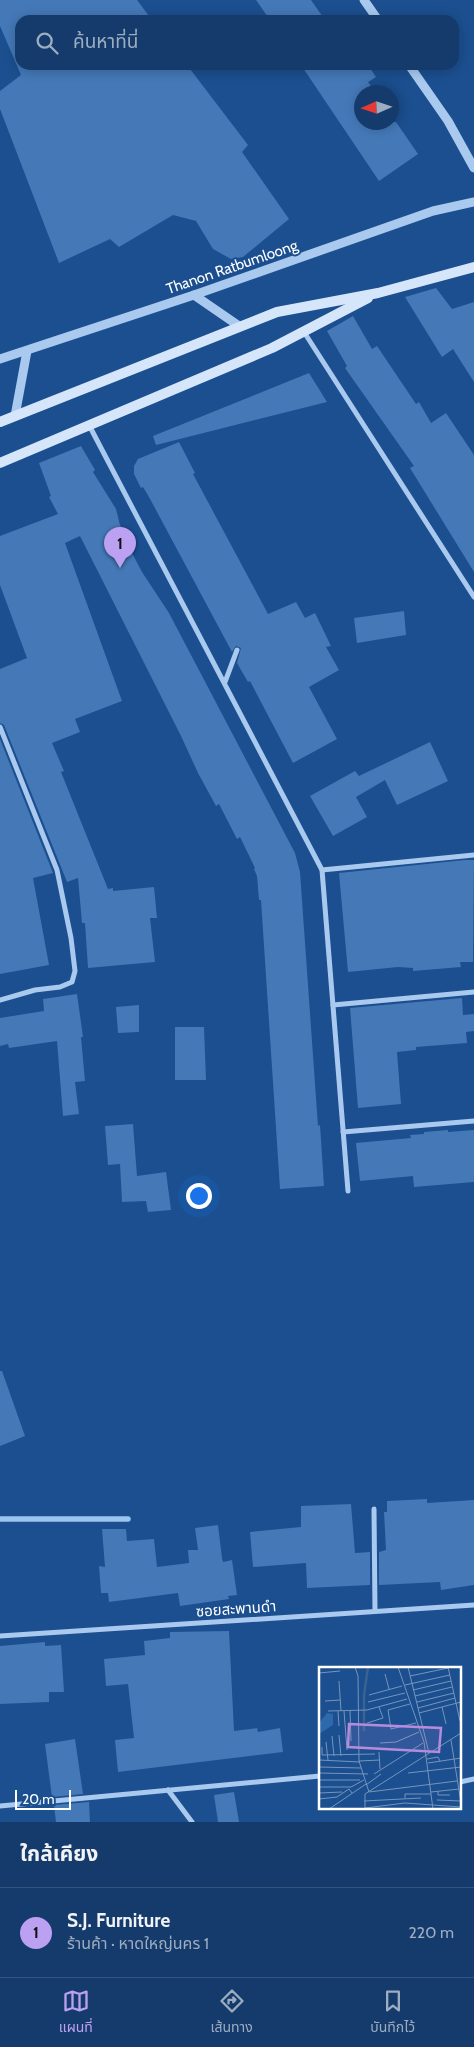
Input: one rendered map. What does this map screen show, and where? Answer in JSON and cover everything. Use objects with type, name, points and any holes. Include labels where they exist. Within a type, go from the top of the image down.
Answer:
[{"type":"main road","points":[[0,422],[277,312],[378,293],[474,267]]},
{"type":"main road","points":[[0,463],[272,348],[378,293]]},
{"type":"street","points":[[364,0],[374,15]]},
{"type":"street","points":[[412,70],[448,121],[474,168]]},
{"type":"street","name":"Thanon Ratbumloong","points":[[0,359],[194,295],[433,212],[474,202]]},
{"type":"street","points":[[194,295],[239,326]]},
{"type":"street","points":[[304,332],[474,597]]},
{"type":"street","points":[[14,416],[26,351]]},
{"type":"street","points":[[89,424],[322,870],[348,1191]]},
{"type":"street","points":[[224,682],[237,650]]},
{"type":"street","points":[[0,727],[56,870],[71,938],[75,971],[72,982],[67,985],[34,990],[0,1000]]},
{"type":"street","points":[[322,870],[474,855]]},
{"type":"street","points":[[333,1005],[474,992]]},
{"type":"street","points":[[344,1132],[474,1121]]},
{"type":"street","points":[[374,1509],[374,1611]]},
{"type":"street","name":"ซอยสะพานดำ","points":[[0,1636],[474,1605]]},
{"type":"street","points":[[0,1806],[319,1776]]},
{"type":"street","points":[[168,1790],[192,1822]]},
{"type":"building","points":[[0,0],[137,0],[148,15],[15,15],[15,61],[0,26]]},
{"type":"building","points":[[256,0],[311,0],[322,15],[266,15]]},
{"type":"building","points":[[19,70],[191,70],[248,145],[242,152],[289,219],[243,257],[231,259],[213,249],[196,221],[173,215],[119,247],[110,239],[59,263],[0,109],[0,91],[21,75]]},
{"type":"building","points":[[304,70],[371,70],[376,77],[368,82],[370,85],[354,85],[354,130],[399,130],[399,126],[418,154],[379,181]]},
{"type":"building","points":[[436,288],[452,309],[474,302],[474,382],[453,349],[442,357],[405,297]]},
{"type":"building","points":[[353,316],[372,349],[377,346],[416,404],[419,402],[431,423],[446,413],[474,455],[474,572],[410,468],[414,466],[345,368],[347,366],[327,331]]},
{"type":"building","points":[[309,373],[327,402],[156,445],[153,436]]},
{"type":"building","points":[[179,442],[195,473],[193,474],[268,614],[296,602],[305,618],[315,613],[331,646],[326,647],[339,670],[309,687],[337,739],[293,763],[250,681],[248,682],[237,663],[241,648],[236,646],[232,652],[149,497],[143,487],[141,488],[134,474],[134,466],[138,459]]},
{"type":"building","points":[[81,446],[95,470],[93,472],[116,509],[120,525],[126,534],[123,536],[142,572],[169,613],[295,853],[300,872],[324,1186],[280,1189],[261,900],[259,900],[255,868],[240,837],[237,839],[219,804],[216,806],[198,773],[80,536],[65,543],[122,701],[75,719],[80,732],[52,743],[64,771],[61,772],[108,889],[113,888],[113,891],[154,887],[157,918],[150,918],[155,962],[88,968],[85,923],[82,923],[78,878],[67,882],[4,725],[0,723],[0,669],[27,658],[0,585],[0,536],[58,514],[49,497],[51,496],[39,463]]},
{"type":"building","points":[[404,611],[406,635],[357,643],[354,618]]},
{"type":"building","points":[[0,739],[53,873],[33,878],[49,965],[0,974]]},
{"type":"building","points":[[430,742],[448,781],[397,805],[385,780],[356,797],[367,817],[333,836],[310,796],[355,771],[359,776]]},
{"type":"building","points":[[474,860],[473,962],[460,962],[461,967],[413,971],[413,968],[398,967],[348,972],[339,873]]},
{"type":"building","points":[[77,994],[83,1037],[81,1037],[85,1081],[75,1082],[79,1114],[63,1116],[57,1041],[9,1048],[8,1044],[0,1046],[0,1018],[44,1011],[43,999]]},
{"type":"building","points":[[462,998],[463,1015],[474,1014],[474,1031],[466,1032],[467,1043],[416,1047],[416,1050],[397,1052],[401,1104],[358,1108],[350,1008]]},
{"type":"building","points":[[139,1005],[139,1032],[118,1033],[116,1007]]},
{"type":"building","points":[[175,1027],[204,1027],[206,1080],[175,1080]]},
{"type":"building","points":[[133,1124],[137,1176],[166,1172],[171,1210],[148,1212],[146,1201],[122,1202],[120,1164],[108,1165],[105,1126]]},
{"type":"building","points":[[448,1130],[448,1132],[474,1130],[474,1182],[414,1187],[413,1176],[360,1181],[356,1143],[411,1138],[410,1135]]},
{"type":"building","points":[[0,1371],[2,1371],[25,1436],[0,1446]]},
{"type":"building","points":[[427,1499],[427,1503],[474,1500],[474,1585],[441,1590],[440,1582],[379,1585],[379,1552],[386,1550],[384,1512],[387,1512],[387,1501]]},
{"type":"building","points":[[351,1504],[355,1553],[370,1552],[370,1585],[307,1588],[306,1563],[253,1567],[250,1532],[301,1527],[301,1506]]},
{"type":"building","points":[[218,1525],[223,1562],[232,1560],[237,1595],[228,1596],[229,1599],[180,1606],[178,1593],[109,1602],[108,1593],[101,1593],[99,1566],[105,1567],[102,1529],[126,1529],[127,1541],[154,1539],[157,1567],[189,1563],[188,1550],[198,1550],[195,1528]]},
{"type":"building","points":[[229,1631],[234,1731],[257,1728],[258,1732],[280,1728],[283,1752],[118,1772],[115,1740],[134,1738],[128,1684],[106,1686],[104,1659],[145,1655],[144,1641],[170,1638],[170,1632]]},
{"type":"building","points":[[45,1642],[45,1646],[61,1645],[64,1692],[49,1692],[49,1702],[0,1704],[0,1646]]},
{"type":"building","points":[[75,1739],[83,1794],[52,1797],[45,1744]]},
{"type":"building","points":[[234,1792],[239,1822],[218,1822],[214,1795]]},
{"type":"building","points":[[89,1802],[90,1822],[56,1822],[54,1805]]},
{"type":"waterway","points":[[0,1519],[128,1519]]},
{"type":"place","name":"S.J. Furniture","points":[[120,568]]}]
